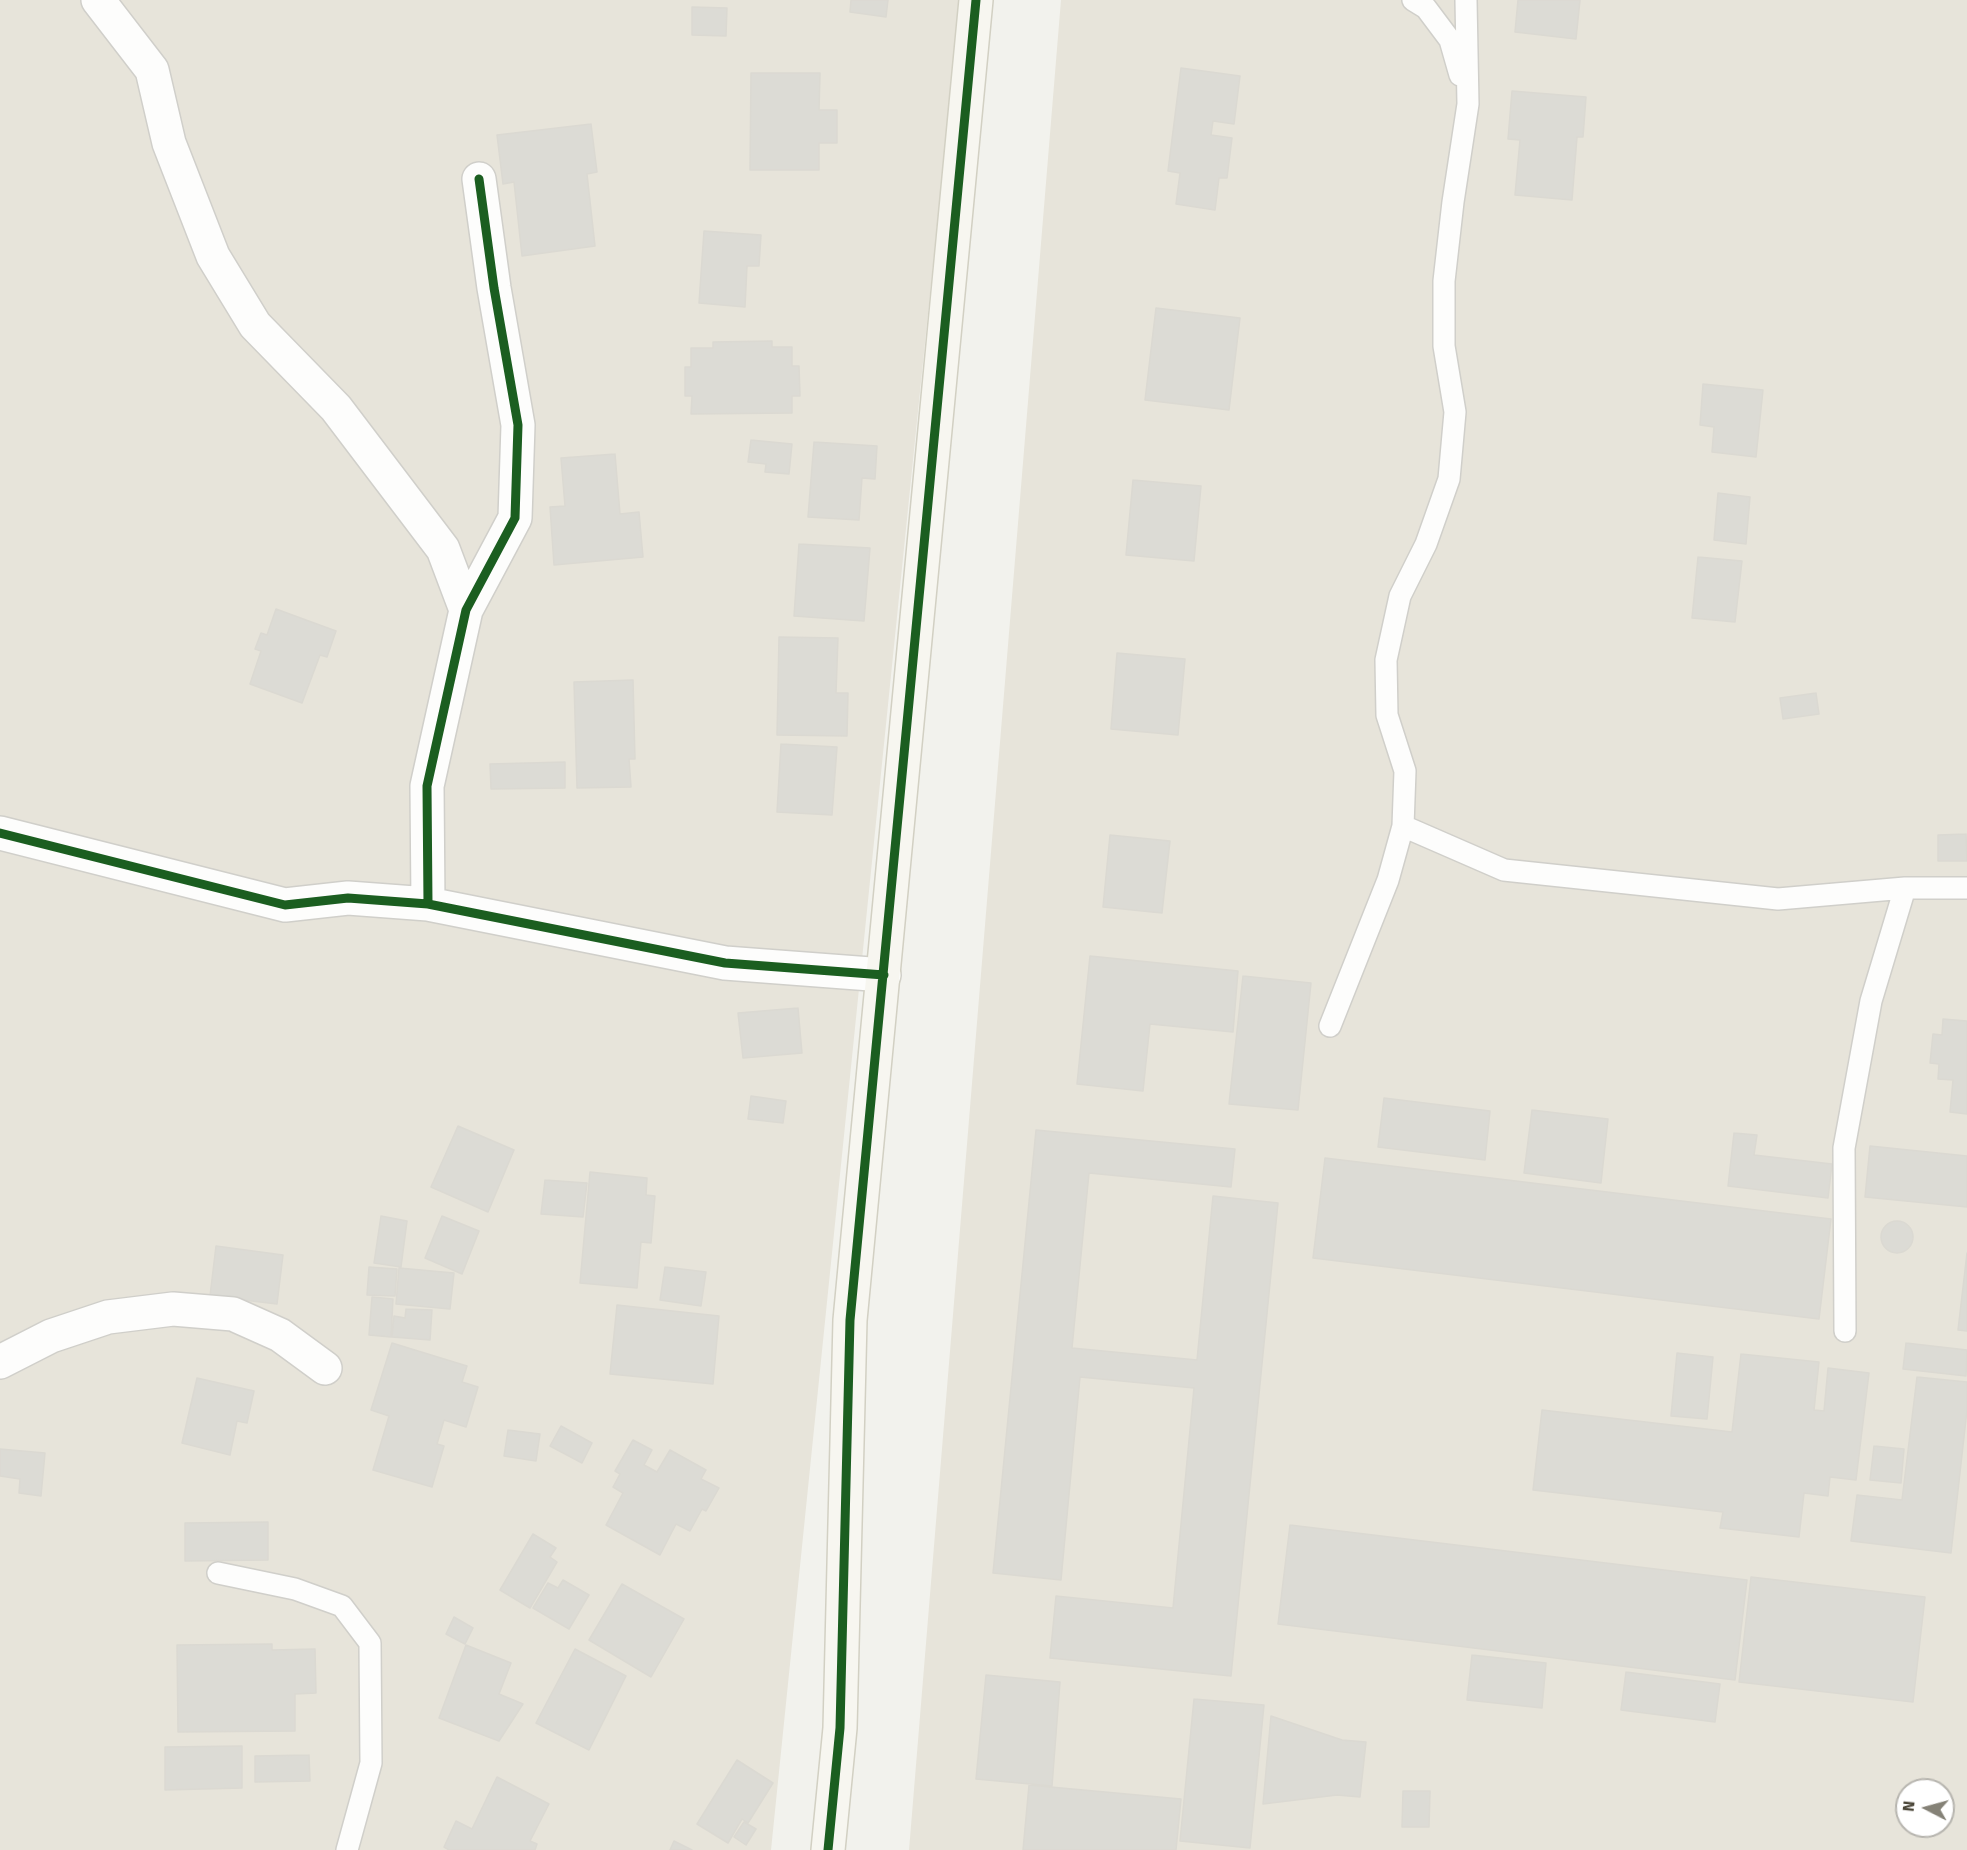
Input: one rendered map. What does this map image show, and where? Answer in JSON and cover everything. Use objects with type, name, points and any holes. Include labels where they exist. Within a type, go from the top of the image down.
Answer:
[{"type":"street","points":[[98,0],[152,70],[169,143],[213,256],[255,325],[336,408],[442,549],[466,610]]},
{"type":"street","points":[[828,1850],[840,1728],[850,1320],[976,0]]},
{"type":"street","points":[[428,904],[427,786],[466,610],[515,518],[519,425],[494,288],[479,179]]},
{"type":"street","points":[[0,833],[285,905],[348,898],[428,904],[725,963],[884,975]]},
{"type":"street","points":[[0,1362],[51,1336],[108,1317],[173,1310],[233,1314],[280,1335],[325,1368]]},
{"type":"lane","points":[[1413,0],[1426,8],[1450,40],[1468,104]]},
{"type":"lane","points":[[1330,1026],[1388,880],[1403,826],[1405,771],[1387,715],[1386,660],[1400,596],[1426,544],[1449,479],[1455,412],[1444,346],[1444,282],[1468,104],[1466,0]]},
{"type":"lane","points":[[1403,826],[1504,870],[1778,899],[1905,888],[1967,888]]},
{"type":"lane","points":[[1845,1331],[1844,1148],[1871,1001],[1905,888]]},
{"type":"lane","points":[[218,1573],[295,1588],[342,1606],[370,1643],[371,1763],[347,1850]]},
{"type":"shaded area","points":[[0,0],[960,0],[771,1850],[0,1850]]},
{"type":"shaded area","points":[[1061,0],[1967,0],[1967,1850],[909,1850]]},
{"type":"building","points":[[851,0],[888,0],[886,17],[850,12]]},
{"type":"building","points":[[1518,0],[1580,0],[1576,39],[1515,32]]},
{"type":"building","points":[[692,7],[727,8],[726,36],[692,35]]},
{"type":"building","points":[[1181,68],[1240,76],[1234,124],[1213,121],[1211,135],[1232,138],[1227,178],[1219,178],[1215,210],[1176,204],[1180,173],[1168,171]]},
{"type":"building","points":[[751,73],[820,73],[819,110],[837,110],[837,143],[819,143],[819,170],[750,170]]},
{"type":"building","points":[[1512,91],[1586,97],[1583,137],[1577,137],[1572,200],[1515,195],[1520,140],[1508,139]]},
{"type":"building","points":[[591,124],[597,172],[587,174],[595,246],[522,256],[514,182],[503,184],[497,135]]},
{"type":"building","points":[[704,231],[761,235],[759,266],[747,266],[745,307],[699,303]]},
{"type":"building","points":[[1156,308],[1240,318],[1229,410],[1145,400]]},
{"type":"building","points":[[772,341],[772,347],[792,347],[792,366],[799,366],[800,396],[792,396],[792,413],[691,414],[692,396],[685,396],[685,367],[691,367],[691,348],[713,348],[713,342]]},
{"type":"building","points":[[1703,384],[1763,390],[1756,457],[1712,452],[1714,427],[1700,425]]},
{"type":"building","points":[[751,440],[792,444],[789,474],[765,472],[766,464],[748,462]]},
{"type":"building","points":[[814,442],[877,446],[875,479],[862,478],[859,520],[808,517]]},
{"type":"building","points":[[615,454],[620,514],[639,512],[643,557],[554,565],[550,507],[565,506],[561,458]]},
{"type":"building","points":[[1133,480],[1201,486],[1194,561],[1126,555]]},
{"type":"building","points":[[1718,493],[1750,497],[1746,544],[1714,540]]},
{"type":"building","points":[[799,544],[870,548],[864,621],[794,616]]},
{"type":"building","points":[[1698,557],[1742,561],[1735,622],[1692,618]]},
{"type":"building","points":[[276,609],[336,631],[327,657],[320,655],[302,703],[250,684],[261,651],[255,649],[261,633],[267,635]]},
{"type":"building","points":[[779,637],[838,638],[836,693],[848,693],[847,736],[777,735]]},
{"type":"building","points":[[1117,653],[1185,659],[1178,735],[1111,729]]},
{"type":"building","points":[[633,680],[635,759],[629,759],[631,787],[577,788],[574,682]]},
{"type":"building","points":[[1816,693],[1819,714],[1783,719],[1780,698]]},
{"type":"building","points":[[781,744],[837,747],[832,815],[777,812]]},
{"type":"building","points":[[565,762],[565,788],[491,789],[490,764]]},
{"type":"building","points":[[1966,834],[1967,861],[1938,861],[1938,835]]},
{"type":"building","points":[[1110,835],[1170,841],[1162,913],[1103,907]]},
{"type":"building","points":[[1090,956],[1238,971],[1233,1032],[1150,1024],[1143,1091],[1077,1084]]},
{"type":"building","points":[[1243,976],[1311,983],[1298,1110],[1229,1104]]},
{"type":"building","points":[[798,1008],[802,1053],[743,1058],[738,1013]]},
{"type":"building","points":[[1943,1019],[1967,1021],[1967,1114],[1950,1112],[1953,1080],[1938,1079],[1939,1064],[1930,1063],[1933,1034],[1942,1035]]},
{"type":"building","points":[[751,1096],[786,1101],[783,1123],[748,1119]]},
{"type":"building","points":[[1384,1098],[1490,1111],[1485,1160],[1378,1147]]},
{"type":"building","points":[[1532,1110],[1608,1119],[1601,1183],[1524,1173]]},
{"type":"building","points":[[458,1126],[514,1150],[488,1212],[431,1187]]},
{"type":"building","points":[[1036,1130],[1235,1149],[1231,1187],[1089,1173],[1072,1348],[1197,1360],[1213,1196],[1278,1203],[1231,1676],[1050,1658],[1056,1596],[1173,1608],[1194,1388],[1080,1377],[1061,1580],[993,1573]]},
{"type":"building","points":[[1734,1133],[1757,1135],[1754,1155],[1832,1164],[1828,1198],[1728,1186]]},
{"type":"building","points":[[1870,1146],[1967,1156],[1967,1207],[1865,1197]]},
{"type":"building","points":[[1325,1158],[1831,1219],[1819,1319],[1313,1258]]},
{"type":"building","points":[[590,1172],[647,1178],[646,1195],[655,1196],[651,1243],[641,1242],[637,1288],[580,1283]]},
{"type":"building","points":[[545,1180],[587,1183],[583,1217],[541,1214]]},
{"type":"building","points":[[381,1216],[407,1221],[401,1267],[374,1263]]},
{"type":"building","points":[[442,1216],[479,1231],[462,1274],[425,1258]]},
{"type":"building","points":[[1897,1221],[1909,1225],[1913,1237],[1909,1249],[1897,1253],[1885,1249],[1881,1237],[1885,1225]]},
{"type":"building","points":[[216,1246],[283,1255],[277,1304],[210,1296]]},
{"type":"building","points":[[1967,1253],[1967,1331],[1958,1330]]},
{"type":"building","points":[[369,1267],[397,1269],[395,1296],[367,1295]]},
{"type":"building","points":[[665,1267],[706,1272],[701,1306],[660,1300]]},
{"type":"building","points":[[399,1268],[454,1273],[450,1309],[396,1304]]},
{"type":"building","points":[[372,1297],[393,1299],[391,1337],[369,1335]]},
{"type":"building","points":[[617,1305],[719,1316],[713,1384],[610,1374]]},
{"type":"building","points":[[406,1309],[432,1310],[430,1340],[392,1337],[394,1316],[405,1318]]},
{"type":"building","points":[[392,1343],[467,1366],[462,1382],[478,1387],[466,1427],[444,1420],[437,1444],[444,1446],[432,1487],[373,1470],[389,1416],[371,1410]]},
{"type":"building","points":[[1906,1343],[1967,1350],[1966,1376],[1903,1369]]},
{"type":"building","points":[[1677,1353],[1713,1357],[1707,1419],[1671,1416]]},
{"type":"building","points":[[1741,1354],[1819,1362],[1814,1410],[1824,1411],[1828,1368],[1869,1373],[1856,1480],[1830,1477],[1828,1496],[1804,1493],[1799,1537],[1720,1528],[1723,1512],[1533,1490],[1542,1410],[1732,1432]]},
{"type":"building","points":[[1917,1377],[1967,1382],[1967,1410],[1951,1553],[1851,1541],[1857,1495],[1902,1500]]},
{"type":"building","points":[[197,1378],[254,1391],[247,1423],[237,1421],[230,1455],[182,1443]]},
{"type":"building","points":[[561,1426],[592,1443],[582,1463],[550,1446]]},
{"type":"building","points":[[508,1430],[540,1434],[536,1461],[504,1456]]},
{"type":"building","points":[[633,1440],[652,1450],[644,1465],[657,1472],[670,1450],[706,1470],[701,1479],[719,1488],[706,1511],[702,1509],[690,1531],[676,1524],[660,1555],[606,1525],[623,1493],[613,1487],[620,1474],[615,1471]]},
{"type":"building","points":[[1874,1446],[1904,1449],[1901,1483],[1870,1480]]},
{"type":"building","points":[[0,1449],[45,1453],[41,1496],[19,1493],[20,1479],[0,1476]]},
{"type":"building","points":[[268,1522],[268,1560],[185,1561],[185,1523]]},
{"type":"building","points":[[1290,1525],[1747,1580],[1735,1680],[1278,1624]]},
{"type":"building","points":[[533,1534],[556,1548],[550,1557],[557,1562],[530,1608],[500,1590]]},
{"type":"building","points":[[1751,1577],[1925,1597],[1913,1702],[1739,1682]]},
{"type":"building","points":[[563,1580],[589,1595],[569,1629],[533,1608],[548,1583],[558,1588]]},
{"type":"building","points":[[622,1584],[684,1619],[651,1677],[589,1640]]},
{"type":"building","points":[[454,1617],[473,1628],[465,1644],[446,1634]]},
{"type":"building","points":[[272,1644],[272,1650],[315,1649],[316,1693],[295,1694],[295,1731],[178,1732],[177,1645]]},
{"type":"building","points":[[466,1645],[511,1663],[499,1694],[523,1704],[499,1741],[439,1718]]},
{"type":"building","points":[[575,1649],[626,1676],[589,1750],[536,1723]]},
{"type":"building","points":[[1472,1655],[1546,1663],[1542,1708],[1467,1700]]},
{"type":"building","points":[[1626,1672],[1720,1684],[1715,1722],[1621,1710]]},
{"type":"building","points":[[986,1675],[1060,1682],[1052,1786],[976,1779]]},
{"type":"building","points":[[1194,1699],[1264,1705],[1250,1848],[1180,1841]]},
{"type":"building","points":[[1271,1716],[1342,1740],[1366,1742],[1360,1797],[1337,1795],[1263,1804]]},
{"type":"building","points":[[242,1746],[242,1788],[165,1790],[165,1747]]},
{"type":"building","points":[[309,1755],[310,1781],[255,1782],[255,1756]]},
{"type":"building","points":[[737,1760],[773,1783],[748,1823],[742,1819],[728,1843],[697,1824]]},
{"type":"building","points":[[497,1777],[549,1804],[530,1841],[537,1844],[535,1850],[449,1850],[444,1847],[456,1821],[472,1829]]},
{"type":"building","points":[[1029,1785],[1181,1799],[1176,1850],[1023,1850]]},
{"type":"building","points":[[1403,1791],[1430,1791],[1429,1827],[1402,1827]]},
{"type":"building","points":[[744,1822],[756,1829],[746,1845],[734,1837]]},
{"type":"building","points":[[674,1841],[692,1850],[670,1850]]},
{"type":"cycle path","points":[[828,1850],[840,1728],[850,1320],[976,0]]},
{"type":"cycle path","points":[[428,904],[427,786],[466,610],[515,518],[518,425],[494,288],[479,179]]},
{"type":"cycle path","points":[[0,833],[285,905],[348,898],[428,904],[725,963],[884,975]]}]
